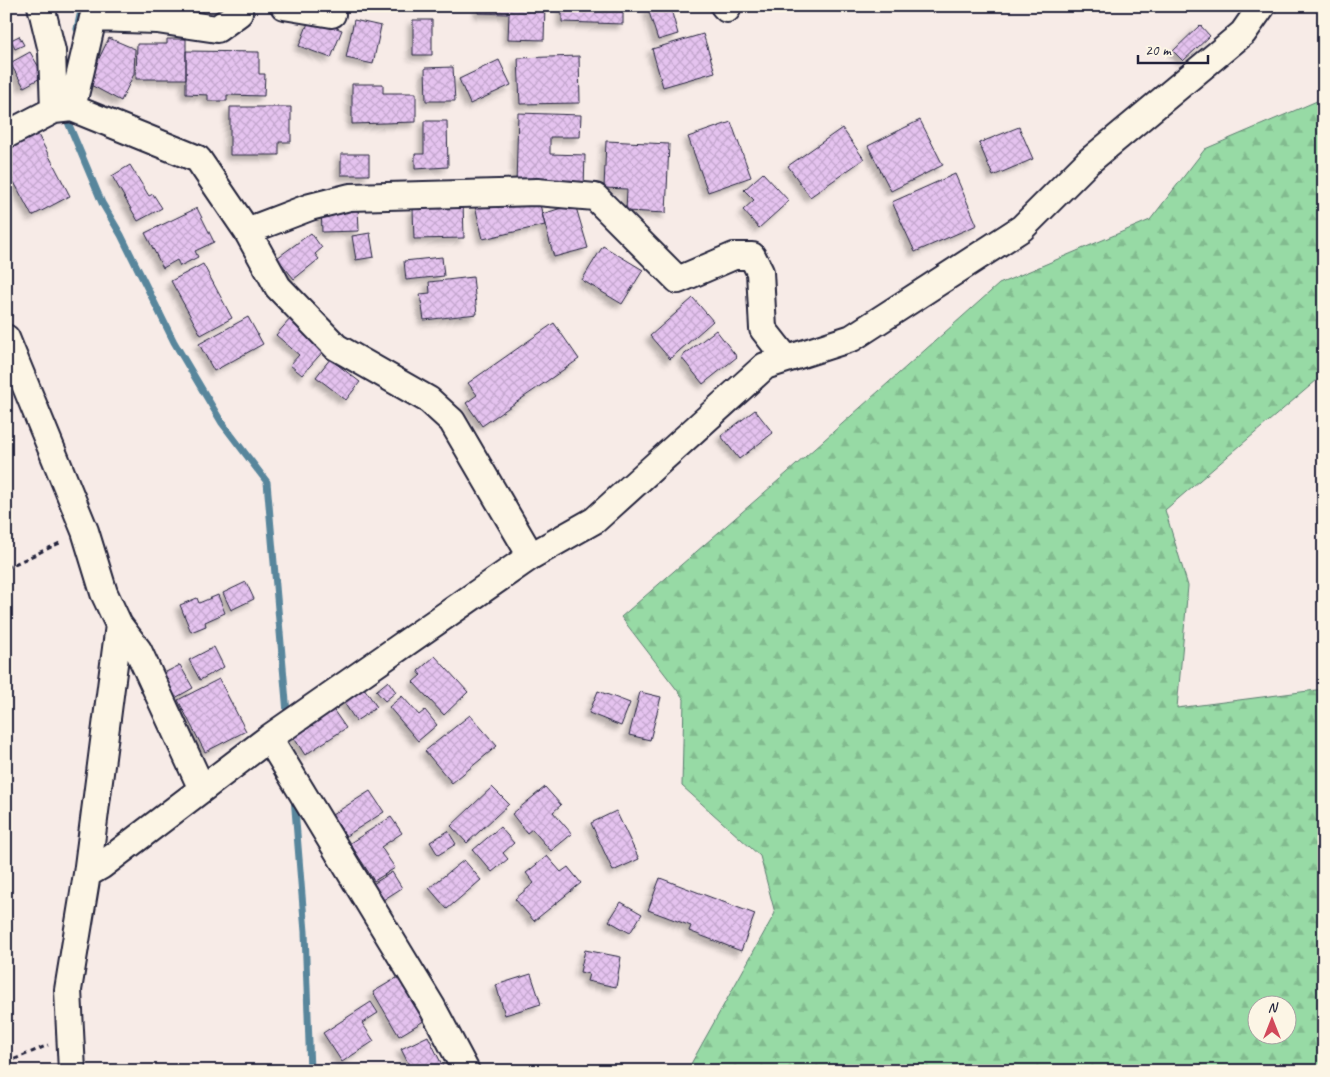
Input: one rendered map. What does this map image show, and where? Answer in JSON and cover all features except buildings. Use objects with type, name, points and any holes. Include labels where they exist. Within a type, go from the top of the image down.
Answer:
[{"type":"street","points":[[41,6],[63,109]]},
{"type":"street","points":[[63,109],[93,18],[157,20],[217,28],[239,13],[239,6]]},
{"type":"street","points":[[284,6],[332,14]]},
{"type":"street","points":[[87,874],[101,866],[269,738],[531,556],[595,520],[765,366],[785,357],[852,338],[1022,228],[1088,162],[1243,33],[1262,6]]},
{"type":"street","points":[[6,135],[63,109],[198,160],[247,231],[278,286],[336,346],[429,400],[452,420],[531,556]]},
{"type":"street","points":[[247,231],[310,207],[350,197],[537,192],[595,197],[678,280],[734,256],[752,256],[760,272],[763,329],[785,357]]},
{"type":"street","points":[[6,338],[85,531],[104,593],[119,625],[138,650],[202,788]]},
{"type":"street","points":[[72,1071],[68,990],[87,874],[119,625]]},
{"type":"street","points":[[269,738],[427,998],[466,1071]]},
{"type":"path","points":[[6,568],[85,531]]},
{"type":"path","points":[[6,1063],[71,1035]]},
{"type":"green space","points":[[1324,98],[1324,374],[1165,510],[1188,586],[1177,708],[1324,689],[1324,1071],[687,1071],[775,913],[760,856],[682,786],[684,699],[621,617],[787,473],[999,284],[1150,220],[1205,149]]},
{"type":"waterway","points":[[77,29],[82,6]]},
{"type":"waterway","points":[[67,120],[102,203],[121,235],[174,342],[222,423],[267,482],[287,713]]},
{"type":"waterway","points":[[294,797],[305,932],[310,1071]]}]
